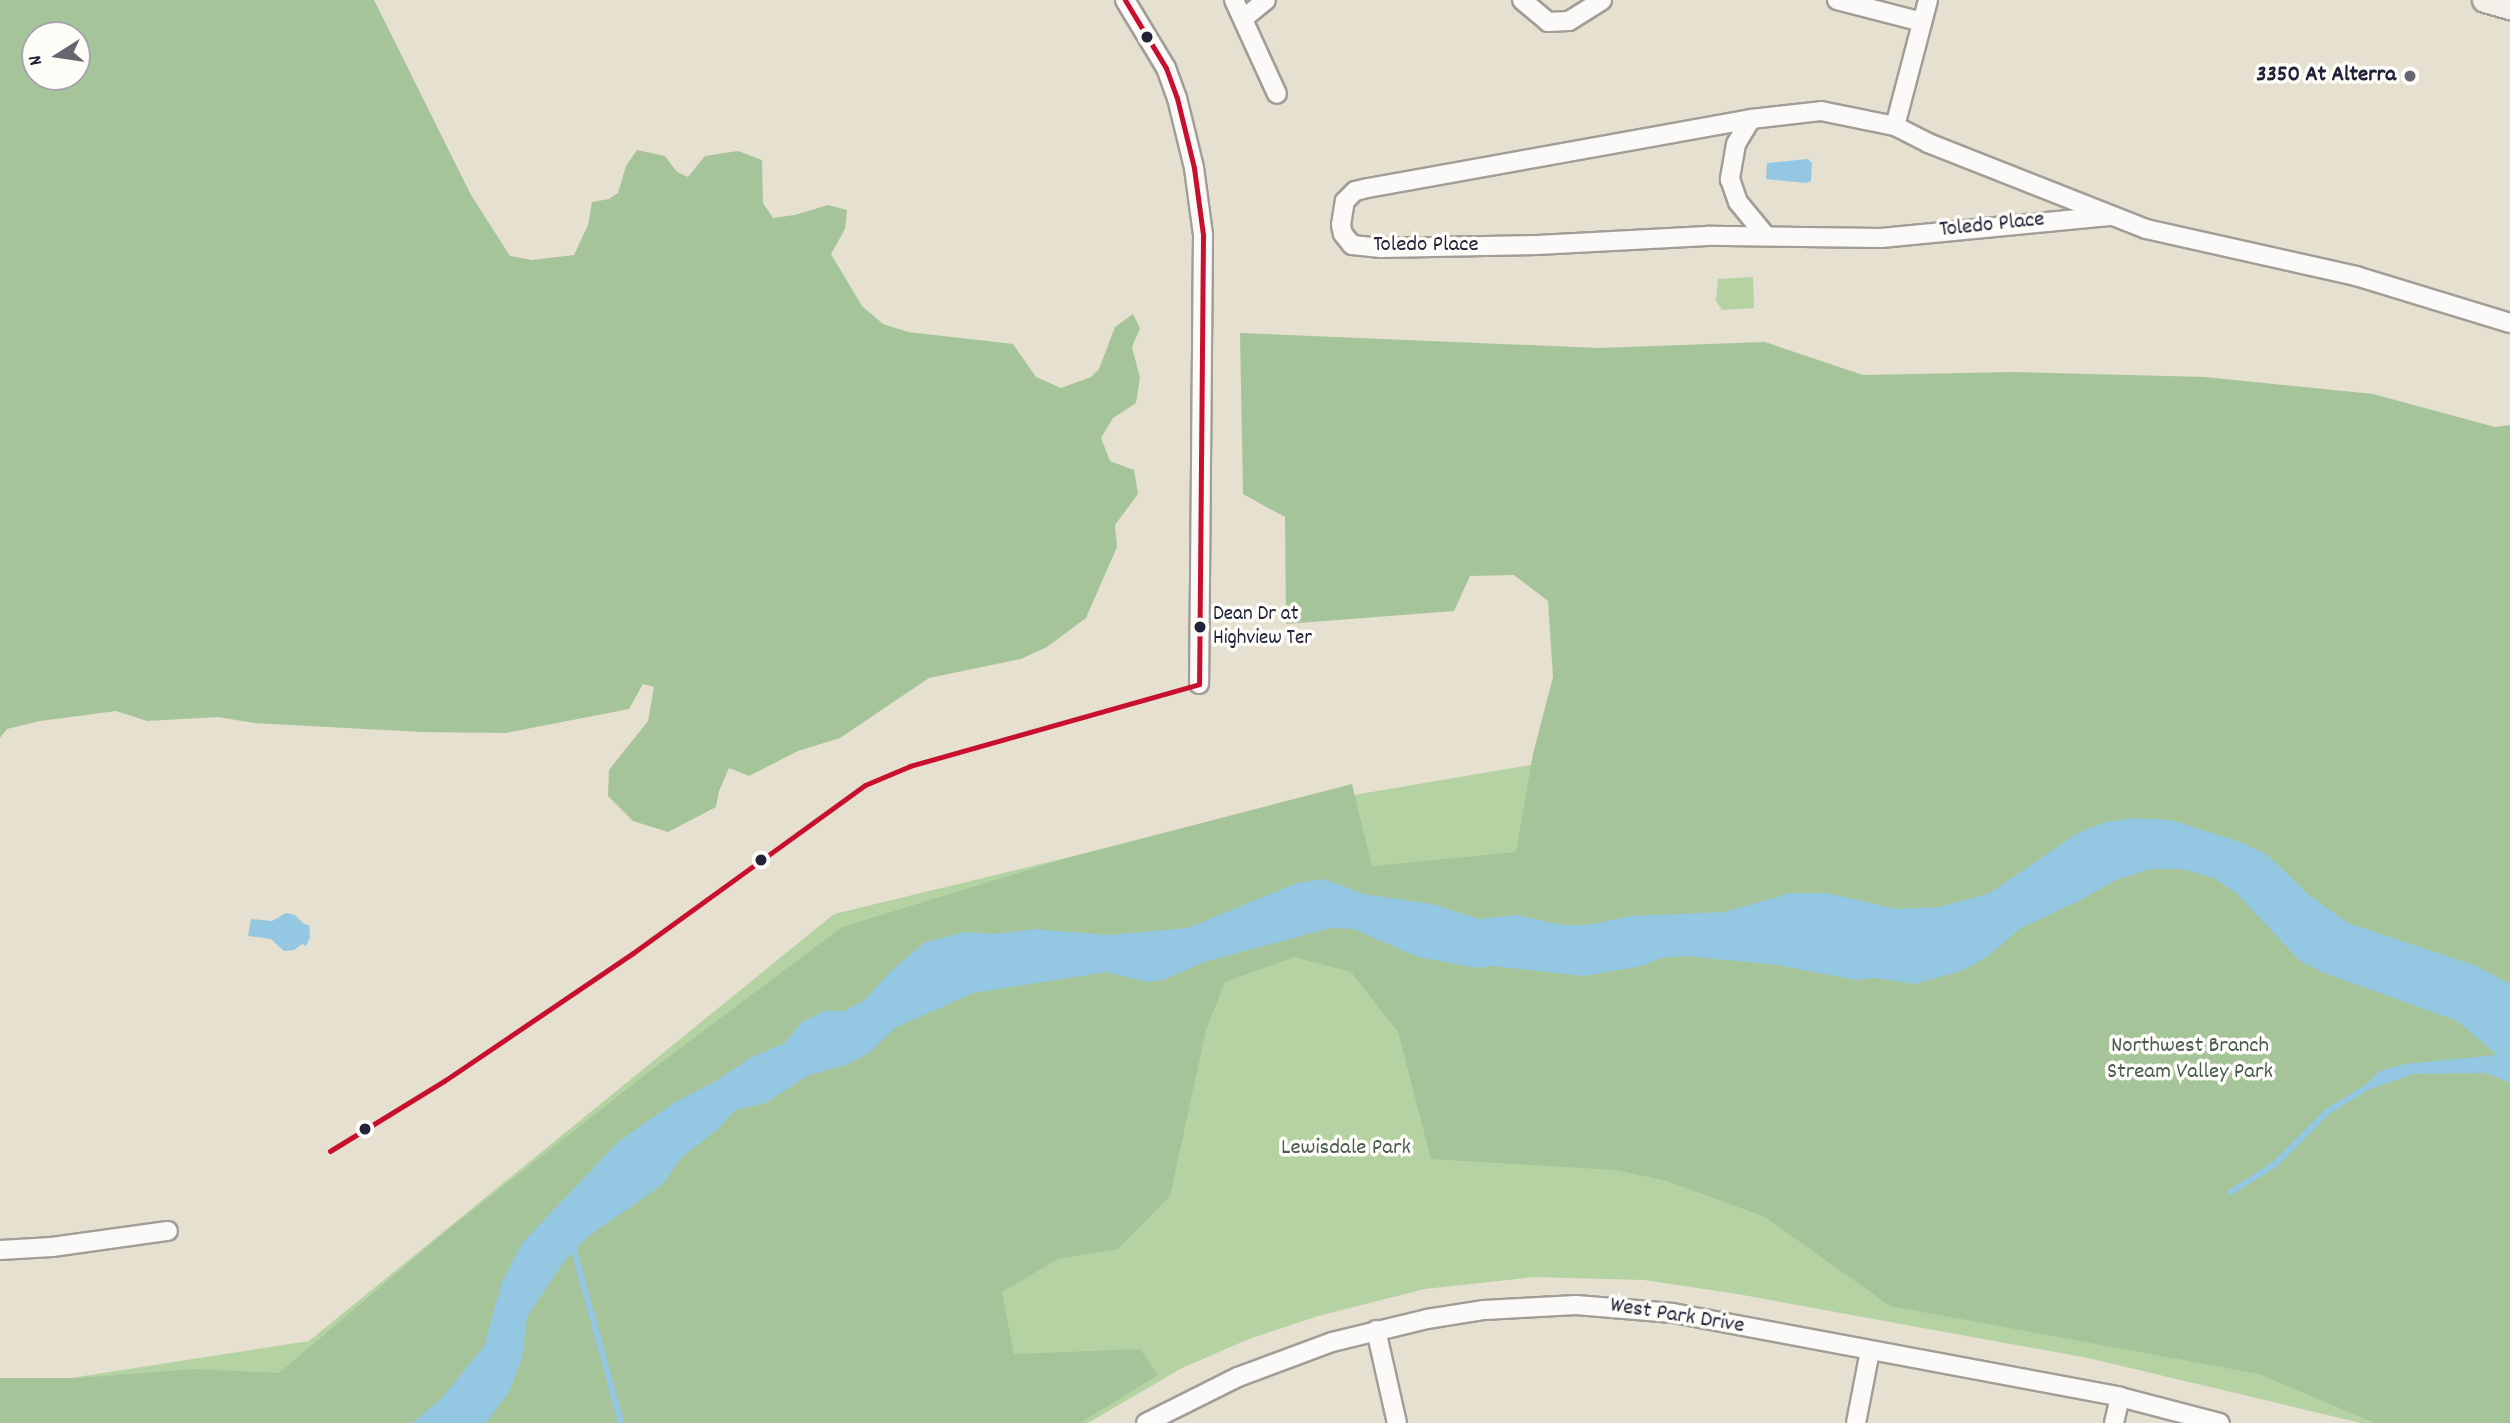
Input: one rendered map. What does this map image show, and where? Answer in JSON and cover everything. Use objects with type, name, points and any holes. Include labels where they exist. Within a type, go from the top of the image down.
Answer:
[{"type":"street","points":[[1125,0],[1166,68],[1177,99],[1194,168],[1203,234],[1199,684]]},
{"type":"street","points":[[1234,0],[1276,94]]},
{"type":"street","points":[[1244,18],[1266,0]]},
{"type":"street","points":[[1522,0],[1548,22],[1569,21],[1602,0]]},
{"type":"street","points":[[1837,0],[1922,22]]},
{"type":"street","points":[[1895,126],[1928,0]]},
{"type":"street","points":[[2485,0],[2510,7]]},
{"type":"street","name":"Toledo Place","points":[[2109,216],[1881,238],[1707,236],[1536,245],[1381,248],[1352,245],[1343,234],[1341,225],[1345,201],[1355,191],[1751,119],[1821,111],[1895,126],[2146,229],[2356,276],[2510,323]]},
{"type":"street","points":[[1751,119],[1736,144],[1730,179],[1738,202],[1766,236]]},
{"type":"street","points":[[0,1250],[52,1247],[168,1231]]},
{"type":"street","name":"West Park Drive","points":[[1146,1423],[1271,1363],[1377,1330],[1484,1310],[1613,1306],[1673,1313],[2120,1397],[2220,1423]]},
{"type":"street","points":[[1377,1330],[1397,1423]]},
{"type":"street","points":[[1856,1423],[1870,1352]]},
{"type":"street","points":[[2114,1423],[2120,1397]]},
{"type":"green space","points":[[0,0],[374,0],[471,195],[510,256],[532,260],[574,255],[588,225],[592,202],[609,199],[618,193],[626,166],[637,150],[665,156],[677,172],[688,177],[705,156],[738,151],[762,160],[763,203],[773,218],[795,215],[828,205],[847,210],[845,229],[831,254],[862,306],[883,324],[908,332],[1013,344],[1036,377],[1061,388],[1091,377],[1099,369],[1115,327],[1133,314],[1140,328],[1132,347],[1140,378],[1136,403],[1113,418],[1101,438],[1110,461],[1134,470],[1138,494],[1115,525],[1117,547],[1086,618],[1047,647],[1021,659],[929,678],[840,738],[798,751],[749,776],[729,768],[719,791],[716,807],[668,832],[633,821],[608,796],[609,770],[648,721],[654,687],[643,684],[629,709],[506,733],[421,732],[254,723],[218,717],[147,721],[116,711],[40,721],[7,729],[0,738]]},
{"type":"green space","points":[[1753,277],[1754,308],[1722,310],[1716,301],[1718,279]]},
{"type":"green space","name":"Northwest Branch Stream Valley Park","points":[[1240,333],[1599,348],[1765,342],[1863,375],[2012,372],[2205,377],[2373,394],[2495,427],[2510,425],[2510,1423],[2375,1423],[2259,1374],[1890,1306],[1765,1217],[1667,1181],[1615,1170],[1431,1159],[1398,1032],[1351,972],[1294,957],[1225,982],[1206,1030],[1170,1196],[1118,1249],[1058,1259],[1002,1292],[1014,1354],[1140,1349],[1158,1375],[1080,1423],[0,1423],[0,1378],[79,1378],[194,1369],[279,1373],[445,1232],[655,1067],[842,927],[1067,858],[1352,784],[1372,866],[1516,852],[1533,754],[1553,677],[1548,601],[1514,575],[1470,576],[1454,611],[1286,624],[1285,517],[1243,494]]},
{"type":"green space","name":"Northwest Branch Stream Valley Park","points":[[1636,747],[2510,1423],[2361,1423],[2088,1358],[1737,1294],[1644,1280],[1534,1277],[1425,1289],[1318,1316],[1249,1339],[1182,1368],[1088,1423],[0,1423],[0,1389],[309,1341],[834,914],[1259,811]]},
{"type":"water","points":[[1808,159],[1812,163],[1811,181],[1806,183],[1766,179],[1767,163]]},
{"type":"water","points":[[2134,818],[2171,820],[2240,842],[2266,854],[2309,895],[2348,923],[2476,966],[2510,984],[2510,1083],[2486,1073],[2413,1074],[2354,1095],[2380,1071],[2404,1064],[2497,1055],[2457,1021],[2322,972],[2300,961],[2235,892],[2213,878],[2182,869],[2151,869],[2116,880],[2021,928],[1988,956],[1964,970],[1915,984],[1875,978],[1855,980],[1777,965],[1684,956],[1661,958],[1642,966],[1584,976],[1492,966],[1476,968],[1418,957],[1353,929],[1331,928],[1207,961],[1163,980],[1147,982],[1107,972],[973,993],[895,1028],[869,1053],[849,1064],[807,1076],[766,1103],[735,1110],[717,1130],[682,1157],[662,1185],[590,1235],[565,1260],[527,1317],[522,1359],[509,1392],[486,1423],[412,1423],[441,1399],[484,1346],[502,1282],[522,1243],[619,1141],[675,1102],[716,1081],[750,1058],[785,1043],[802,1022],[824,1011],[844,1011],[865,1000],[889,973],[925,942],[966,932],[994,934],[1034,929],[1108,935],[1188,928],[1297,883],[1324,879],[1363,894],[1432,904],[1479,919],[1516,915],[1562,925],[1588,925],[1631,916],[1724,912],[1790,893],[1827,893],[1896,909],[1939,907],[1990,893],[2076,834],[2102,823]]},
{"type":"water","points":[[286,913],[295,915],[309,925],[310,937],[306,946],[302,944],[294,950],[284,951],[271,939],[248,936],[251,919],[272,921]]},
{"type":"waterway","points":[[2231,1192],[2275,1164],[2327,1112],[2361,1091]]},
{"type":"waterway","points":[[573,1246],[621,1423]]},
{"type":"transit line","points":[[1125,0],[1166,68],[1177,98],[1194,168],[1203,235],[1199,684]]},
{"type":"transit line","points":[[330,1151],[444,1081],[633,953],[865,785],[910,766],[1199,684]]},
{"type":"place","name":"3350 At Alterra","points":[[2410,76]]},
{"type":"place","name":"Dean Dr at Highview Ter","points":[[1200,627]]},
{"type":"park label","name":"Lewisdale Park","points":[[1346,1149]]}]
